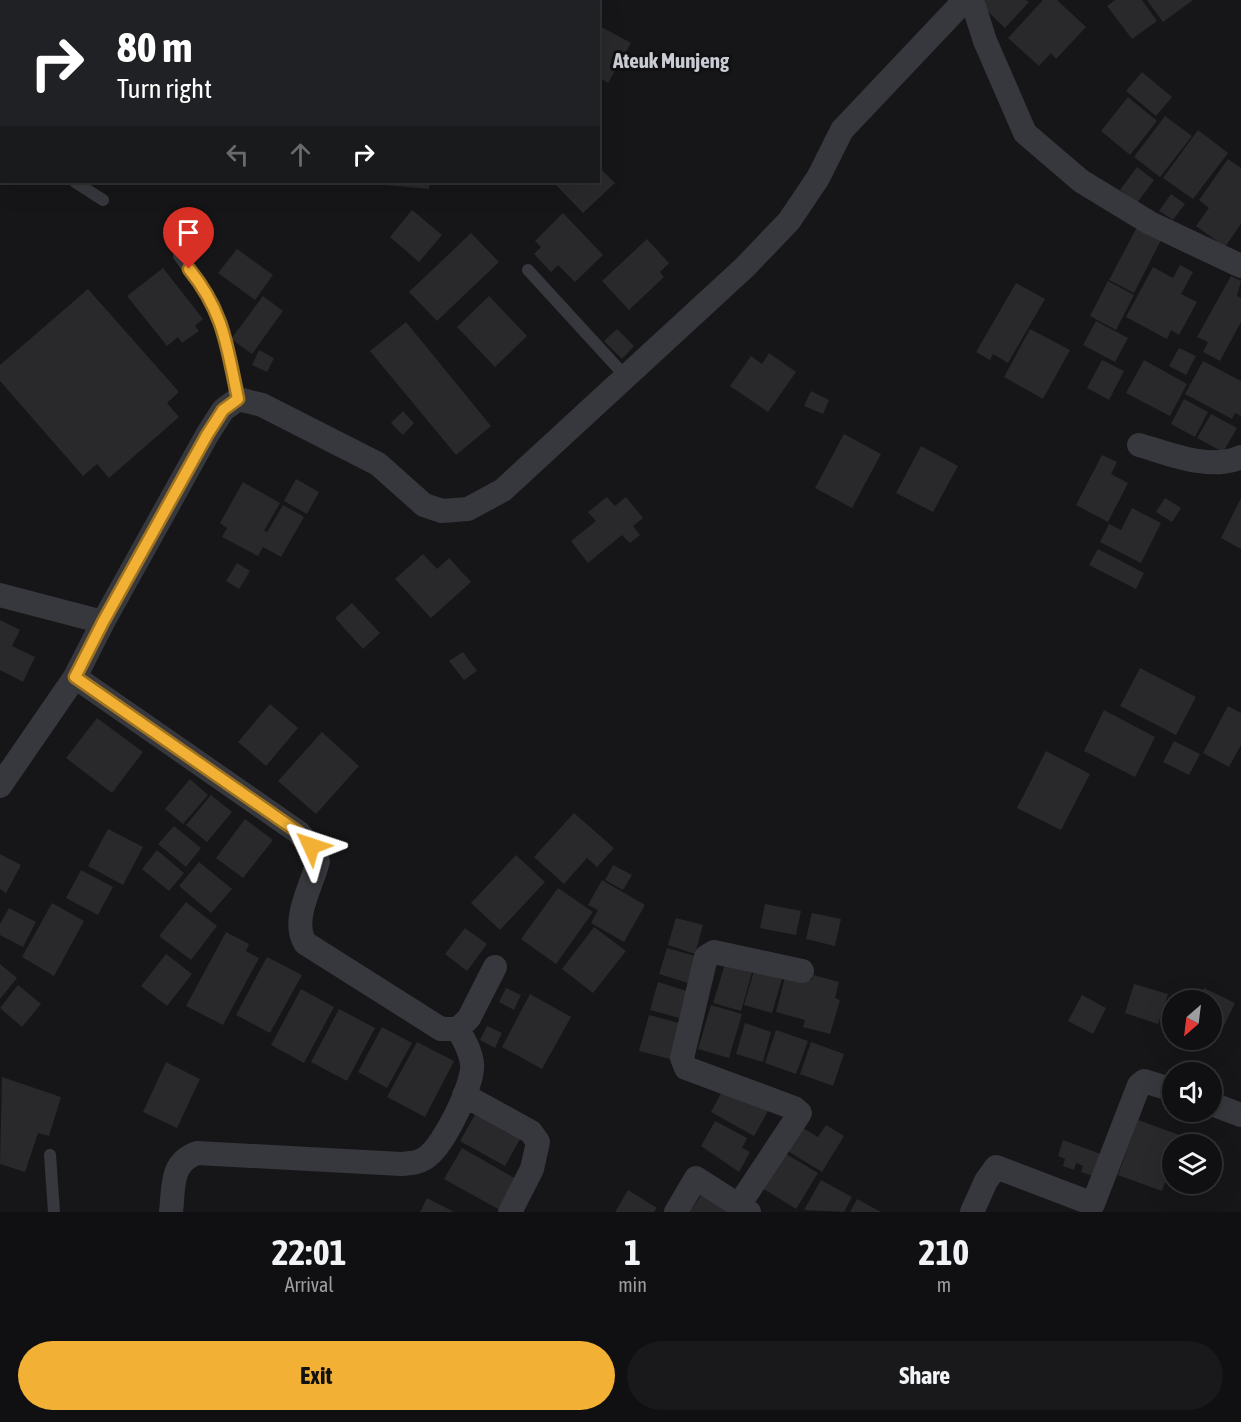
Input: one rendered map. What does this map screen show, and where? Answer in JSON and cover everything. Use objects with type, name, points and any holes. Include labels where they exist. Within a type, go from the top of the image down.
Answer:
[{"type":"street","points":[[0,786],[75,677],[103,622],[223,410],[238,399],[262,405],[378,464],[424,505],[442,511],[468,509],[503,490],[745,267],[789,220],[818,178],[842,130],[965,0]]},
{"type":"street","points":[[972,0],[985,41],[1025,133],[1081,182],[1150,223],[1241,266]]},
{"type":"street","points":[[1139,445],[1204,462],[1232,461],[1241,457]]},
{"type":"street","points":[[0,595],[103,622]]},
{"type":"street","points":[[75,677],[298,832],[311,846],[318,861],[300,917],[298,932],[305,943],[441,1029],[458,1029],[469,1018],[495,967]]},
{"type":"street","points":[[676,1212],[696,1178],[744,1209],[800,1113],[794,1108],[686,1068],[682,1058],[706,957],[714,952],[802,971]]},
{"type":"street","points":[[171,1212],[177,1166],[184,1157],[197,1153],[415,1163],[429,1156],[445,1134],[464,1095],[472,1066],[467,1044],[458,1029]]},
{"type":"street","points":[[972,1212],[986,1181],[996,1167],[1093,1204],[1139,1085],[1144,1081],[1149,1081],[1162,1086]]},
{"type":"street","points":[[464,1095],[531,1132],[538,1142],[532,1169],[510,1212]]},
{"type":"street","points":[[1222,1108],[1241,1115]]},
{"type":"lane","points":[[77,183],[103,200]]},
{"type":"lane","points":[[179,256],[213,302],[222,323],[238,399]]},
{"type":"lane","points":[[528,270],[627,378]]},
{"type":"lane","points":[[50,1155],[54,1212]]},
{"type":"building","points":[[986,0],[1026,0],[1029,2],[1005,28],[981,5]]},
{"type":"building","points":[[1043,0],[1057,0],[1086,27],[1056,59],[1051,53],[1039,66],[1008,38]]},
{"type":"building","points":[[1115,0],[1142,0],[1157,21],[1132,39],[1107,6]]},
{"type":"building","points":[[1147,0],[1193,0],[1163,22]]},
{"type":"building","points":[[600,26],[631,43],[608,83],[600,78]]},
{"type":"building","points":[[1142,72],[1172,97],[1156,116],[1126,91]]},
{"type":"building","points":[[1128,97],[1157,121],[1130,155],[1101,131]]},
{"type":"building","points":[[1165,116],[1192,136],[1160,177],[1134,157]]},
{"type":"building","points":[[1198,130],[1228,153],[1193,199],[1163,178]]},
{"type":"building","points":[[1228,159],[1241,168],[1241,224],[1225,247],[1196,226],[1209,208],[1199,200]]},
{"type":"building","points":[[1137,167],[1154,180],[1137,203],[1120,190]]},
{"type":"building","points":[[600,168],[615,183],[583,213],[554,183],[600,183]]},
{"type":"building","points":[[387,183],[430,183],[429,189],[386,185]]},
{"type":"building","points":[[1171,194],[1185,204],[1173,220],[1159,211]]},
{"type":"building","points":[[412,210],[442,235],[419,262],[390,237]]},
{"type":"building","points":[[563,213],[603,255],[575,282],[558,265],[551,272],[534,254],[541,247],[535,241]]},
{"type":"building","points":[[1137,227],[1161,240],[1134,293],[1109,280]]},
{"type":"building","points":[[471,233],[499,262],[437,321],[409,292]]},
{"type":"building","points":[[647,239],[669,263],[660,272],[664,277],[629,310],[602,281]]},
{"type":"building","points":[[237,249],[273,275],[255,300],[218,273]]},
{"type":"building","points":[[1180,265],[1193,272],[1181,294],[1197,302],[1179,335],[1171,330],[1167,339],[1126,317],[1153,267],[1173,278]]},
{"type":"building","points":[[163,268],[203,319],[195,326],[199,331],[182,343],[178,337],[167,346],[127,296]]},
{"type":"building","points":[[1231,276],[1241,281],[1237,296],[1241,298],[1241,322],[1220,361],[1203,352],[1208,342],[1197,337]]},
{"type":"building","points":[[1108,281],[1134,295],[1116,330],[1090,316]]},
{"type":"building","points":[[1016,283],[1045,299],[1008,363],[993,354],[990,360],[976,352]]},
{"type":"building","points":[[88,289],[179,392],[167,403],[179,417],[109,478],[97,464],[83,476],[0,381],[0,365]]},
{"type":"building","points":[[263,296],[283,311],[252,354],[231,339]]},
{"type":"building","points":[[489,296],[527,336],[495,367],[457,327]]},
{"type":"building","points":[[1096,321],[1128,338],[1115,362],[1083,345]]},
{"type":"building","points":[[406,322],[491,426],[456,455],[370,351]]},
{"type":"building","points":[[617,329],[634,346],[622,359],[604,341]]},
{"type":"building","points":[[1030,329],[1070,350],[1043,399],[1004,377]]},
{"type":"building","points":[[1179,348],[1196,356],[1186,375],[1169,366]]},
{"type":"building","points":[[259,350],[274,358],[267,372],[252,365]]},
{"type":"building","points":[[769,353],[796,372],[768,412],[730,386],[751,356],[762,364]]},
{"type":"building","points":[[1102,360],[1124,371],[1109,400],[1087,388]]},
{"type":"building","points":[[1144,360],[1187,384],[1170,416],[1126,393]]},
{"type":"building","points":[[1203,361],[1241,381],[1241,416],[1235,413],[1232,419],[1185,394]]},
{"type":"building","points":[[811,391],[829,400],[823,414],[804,406]]},
{"type":"building","points":[[1184,399],[1208,412],[1195,437],[1171,424]]},
{"type":"building","points":[[403,411],[414,423],[403,435],[391,423]]},
{"type":"building","points":[[1211,414],[1237,428],[1223,452],[1197,438]]},
{"type":"building","points":[[844,434],[881,454],[852,508],[815,488]]},
{"type":"building","points":[[921,446],[958,466],[933,512],[896,493]]},
{"type":"building","points":[[1102,455],[1117,462],[1111,474],[1128,483],[1108,522],[1076,505]]},
{"type":"building","points":[[296,479],[319,492],[307,514],[284,501]]},
{"type":"building","points":[[243,482],[280,503],[264,531],[267,532],[283,505],[304,517],[281,557],[263,547],[258,556],[222,537],[227,528],[220,523]]},
{"type":"building","points":[[607,497],[615,506],[626,497],[643,518],[633,526],[640,535],[630,543],[622,535],[588,563],[571,541],[596,521],[588,512]]},
{"type":"building","points":[[1165,498],[1181,508],[1172,522],[1156,512]]},
{"type":"building","points":[[1241,498],[1241,549],[1221,538]]},
{"type":"building","points":[[1132,508],[1161,523],[1141,563],[1100,542],[1109,524],[1121,530]]},
{"type":"building","points":[[1098,549],[1144,573],[1136,589],[1089,565]]},
{"type":"building","points":[[423,554],[437,569],[449,558],[471,582],[431,618],[395,579]]},
{"type":"building","points":[[237,563],[250,571],[239,589],[226,581]]},
{"type":"building","points":[[352,603],[380,633],[363,649],[335,618]]},
{"type":"building","points":[[0,620],[20,630],[12,646],[35,657],[23,682],[0,670]]},
{"type":"building","points":[[463,652],[477,671],[464,680],[449,661]]},
{"type":"building","points":[[1140,668],[1196,697],[1176,735],[1120,706]]},
{"type":"building","points":[[270,704],[298,728],[266,766],[238,742]]},
{"type":"building","points":[[1228,706],[1241,713],[1241,745],[1229,767],[1203,753]]},
{"type":"building","points":[[1104,710],[1155,737],[1135,777],[1084,751]]},
{"type":"building","points":[[97,718],[143,752],[112,793],[66,758]]},
{"type":"building","points":[[322,732],[359,766],[316,814],[278,781]]},
{"type":"building","points":[[1174,741],[1200,754],[1189,775],[1163,762]]},
{"type":"building","points":[[1046,751],[1090,774],[1061,830],[1017,808]]},
{"type":"building","points":[[190,779],[208,795],[183,824],[165,809]]},
{"type":"building","points":[[211,795],[232,812],[207,842],[186,825]]},
{"type":"building","points":[[574,813],[614,848],[597,867],[587,858],[564,884],[534,857]]},
{"type":"building","points":[[245,819],[273,840],[243,878],[216,858]]},
{"type":"building","points":[[174,826],[201,848],[186,867],[158,844]]},
{"type":"building","points":[[108,829],[143,847],[123,885],[88,866]]},
{"type":"building","points":[[157,850],[184,873],[169,891],[142,869]]},
{"type":"building","points":[[0,854],[21,865],[6,893],[0,889]]},
{"type":"building","points":[[516,855],[545,882],[500,930],[471,903]]},
{"type":"building","points":[[199,862],[232,889],[211,913],[179,886]]},
{"type":"building","points":[[613,865],[632,875],[623,890],[605,880]]},
{"type":"building","points":[[81,870],[113,887],[98,915],[66,898]]},
{"type":"building","points":[[602,880],[645,905],[624,942],[591,923],[598,910],[588,905]]},
{"type":"building","points":[[558,888],[593,912],[556,964],[521,939]]},
{"type":"building","points":[[186,902],[217,926],[191,960],[159,936]]},
{"type":"building","points":[[52,903],[84,921],[54,976],[22,957]]},
{"type":"building","points":[[765,904],[801,911],[796,935],[760,928]]},
{"type":"building","points":[[9,908],[36,922],[23,947],[0,935],[0,924]]},
{"type":"building","points":[[812,913],[841,919],[835,946],[806,939]]},
{"type":"building","points":[[676,918],[703,925],[695,954],[668,945]]},
{"type":"building","points":[[594,927],[626,951],[593,993],[562,969]]},
{"type":"building","points":[[465,928],[487,944],[467,971],[445,954]]},
{"type":"building","points":[[226,932],[249,944],[246,951],[259,958],[223,1025],[186,1006]]},
{"type":"building","points":[[667,948],[695,956],[688,983],[659,974]]},
{"type":"building","points":[[166,954],[192,974],[167,1006],[141,986]]},
{"type":"building","points":[[267,957],[302,975],[270,1033],[236,1015]]},
{"type":"building","points":[[726,961],[753,969],[741,1011],[713,1003]]},
{"type":"building","points":[[0,964],[17,978],[0,999]]},
{"type":"building","points":[[754,971],[782,979],[772,1013],[744,1005]]},
{"type":"building","points":[[786,973],[812,980],[813,975],[839,982],[835,998],[840,1000],[830,1034],[803,1027],[805,1020],[776,1012]]},
{"type":"building","points":[[658,982],[687,991],[679,1018],[650,1010]]},
{"type":"building","points":[[1134,984],[1162,992],[1162,1012],[1158,1024],[1125,1013]]},
{"type":"building","points":[[18,985],[41,1004],[22,1027],[0,1008]]},
{"type":"building","points":[[506,988],[521,995],[514,1010],[499,1002]]},
{"type":"building","points":[[301,989],[334,1007],[304,1063],[271,1045]]},
{"type":"building","points":[[530,994],[571,1017],[542,1069],[502,1047]]},
{"type":"building","points":[[1082,995],[1106,1008],[1093,1034],[1068,1021]]},
{"type":"building","points":[[1222,997],[1235,1003],[1222,1030]]},
{"type":"building","points":[[711,1005],[742,1014],[729,1058],[698,1049]]},
{"type":"building","points":[[339,1009],[375,1028],[347,1081],[311,1062]]},
{"type":"building","points":[[649,1015],[679,1023],[670,1059],[639,1051]]},
{"type":"building","points":[[745,1023],[771,1032],[763,1062],[736,1054]]},
{"type":"building","points":[[487,1026],[502,1033],[495,1048],[480,1040]]},
{"type":"building","points":[[382,1027],[412,1043],[387,1088],[358,1072]]},
{"type":"building","points":[[776,1030],[808,1041],[796,1074],[765,1063]]},
{"type":"building","points":[[417,1042],[454,1061],[425,1117],[387,1097]]},
{"type":"building","points":[[811,1042],[844,1054],[833,1086],[800,1074]]},
{"type":"building","points":[[166,1062],[200,1079],[177,1128],[143,1112]]},
{"type":"building","points":[[2,1077],[61,1097],[49,1136],[38,1133],[25,1172],[0,1164]]},
{"type":"building","points":[[725,1086],[768,1111],[754,1136],[711,1112]]},
{"type":"building","points":[[480,1106],[524,1132],[505,1166],[460,1141]]},
{"type":"building","points":[[1138,1120],[1176,1134],[1162,1134],[1162,1191],[1118,1175]]},
{"type":"building","points":[[715,1121],[747,1138],[742,1148],[750,1152],[739,1172],[701,1146]]},
{"type":"building","points":[[826,1125],[844,1136],[822,1172],[786,1150],[801,1127],[818,1137]]},
{"type":"building","points":[[1063,1140],[1106,1156],[1093,1176],[1081,1172],[1083,1166],[1076,1163],[1074,1170],[1063,1166],[1065,1159],[1058,1156]]},
{"type":"building","points":[[462,1148],[516,1179],[498,1209],[444,1179]]},
{"type":"building","points":[[783,1152],[818,1173],[796,1209],[762,1188]]},
{"type":"building","points":[[821,1180],[852,1197],[844,1212],[804,1210]]},
{"type":"building","points":[[705,1189],[734,1212],[690,1212]]},
{"type":"building","points":[[628,1190],[657,1208],[654,1212],[615,1212]]},
{"type":"building","points":[[427,1198],[454,1212],[420,1212]]},
{"type":"building","points":[[857,1199],[881,1212],[850,1212]]},
{"type":"district","name":"Ateuk Munjeng","points":[[671,61]]},
{"type":"route","points":[[189,269],[213,302],[222,323],[238,399],[223,410],[207,435],[75,677],[298,832],[311,846]]}]
